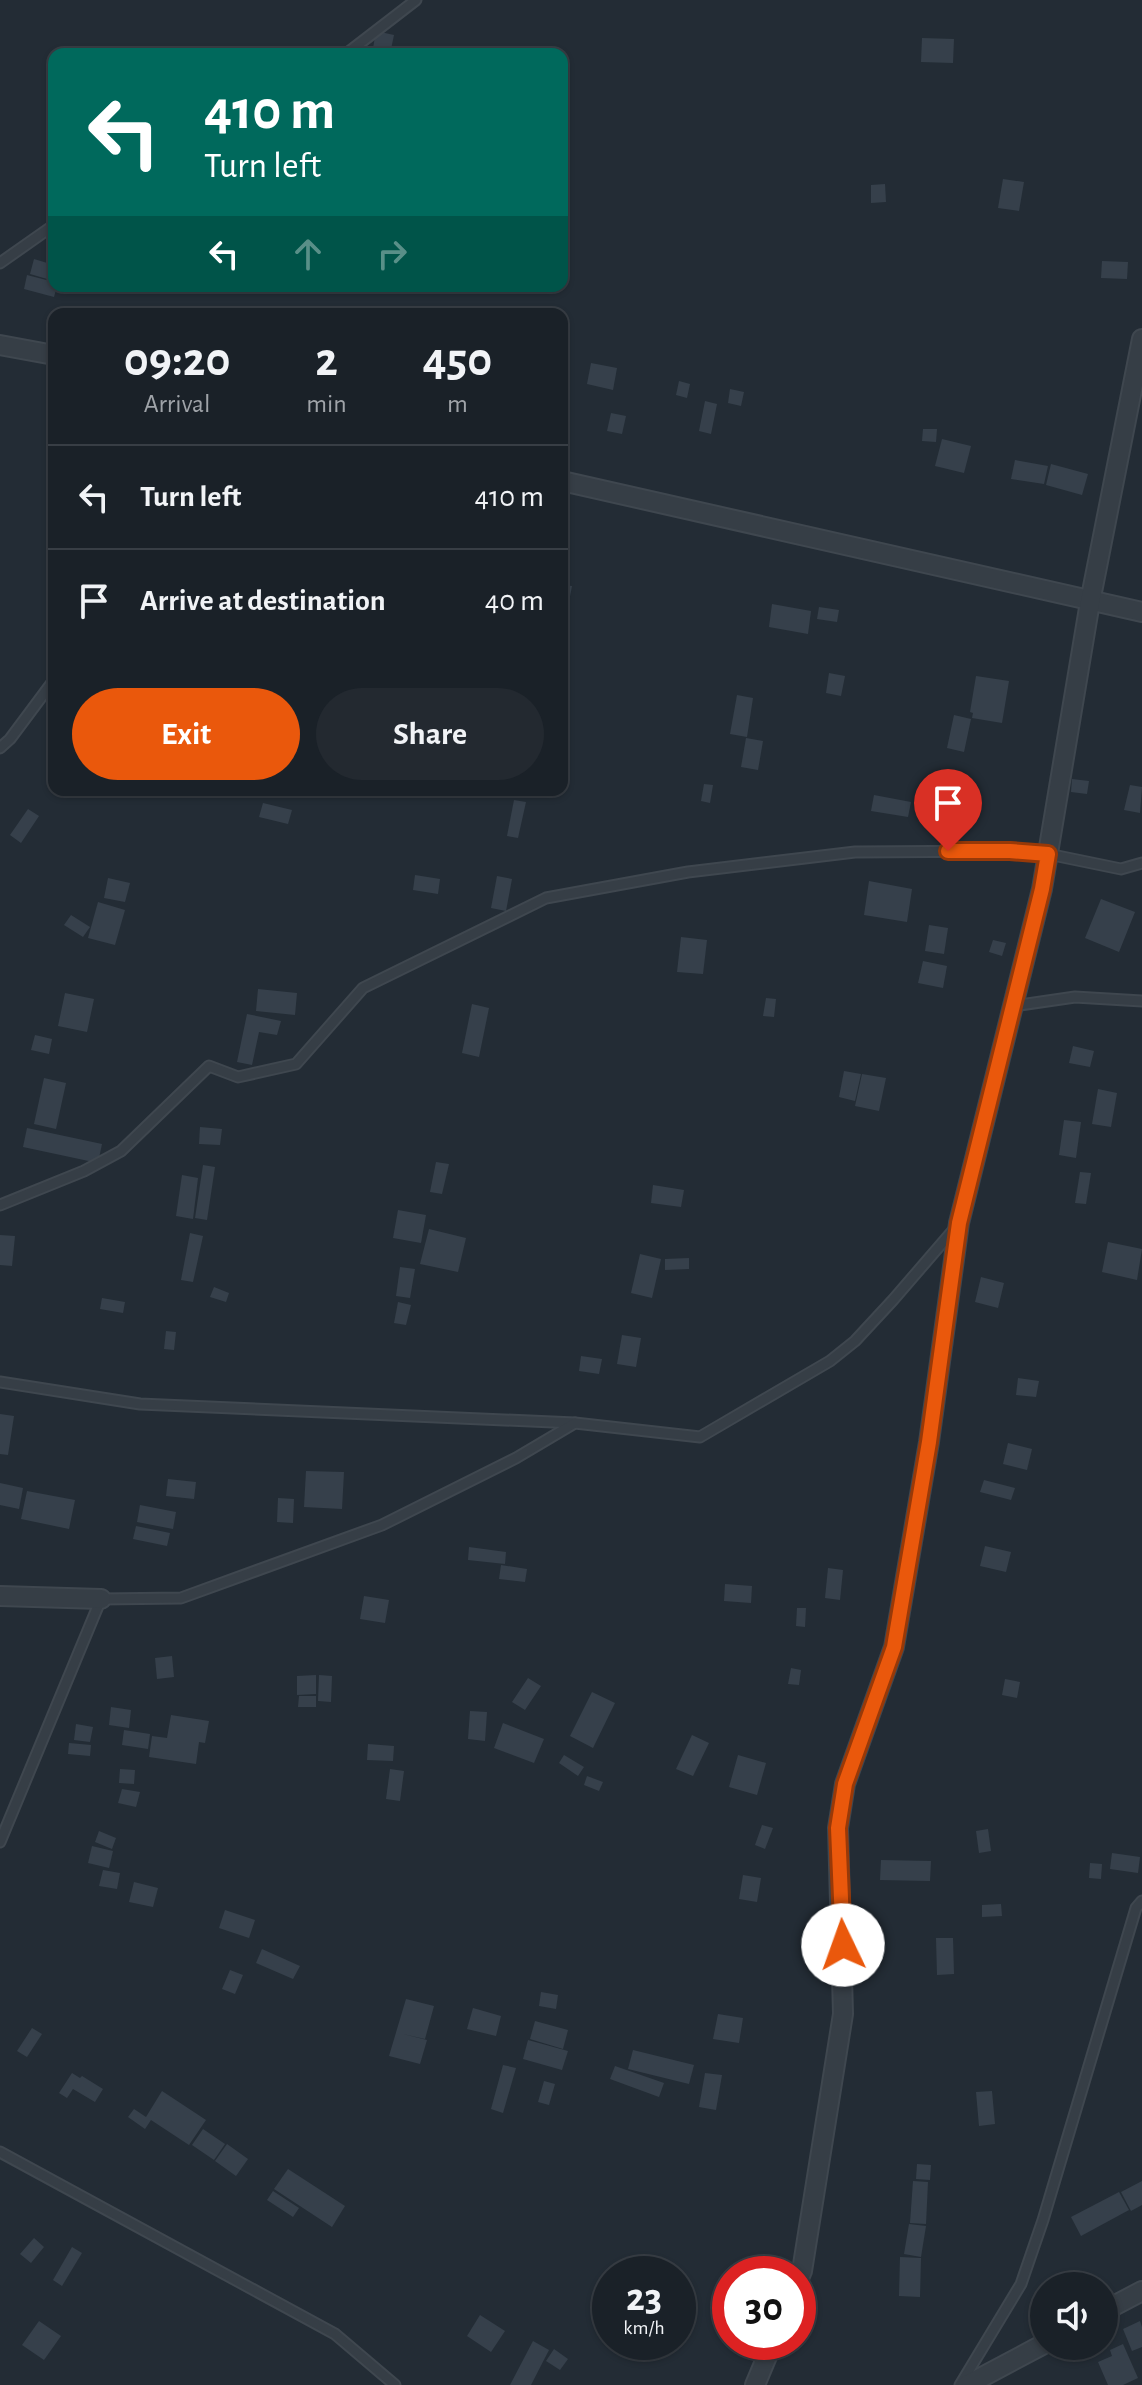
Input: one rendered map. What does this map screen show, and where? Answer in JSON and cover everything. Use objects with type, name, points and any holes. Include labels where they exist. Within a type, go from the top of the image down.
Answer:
[{"type":"street","points":[[804,2256],[843,2014],[838,1828],[845,1784],[894,1647],[929,1442],[959,1223],[1042,889],[1090,602],[1142,339]]},
{"type":"street","points":[[0,345],[48,354]]},
{"type":"street","points":[[568,482],[1142,612]]},
{"type":"street","points":[[0,1596],[101,1599]]},
{"type":"street","points":[[1118,2304],[1142,2291]]},
{"type":"street","points":[[967,2385],[1030,2351]]},
{"type":"street","points":[[755,2385],[765,2360]]},
{"type":"lane","points":[[354,48],[416,0]]},
{"type":"lane","points":[[0,263],[48,229]]},
{"type":"lane","points":[[0,748],[48,688]]},
{"type":"lane","points":[[0,1205],[84,1171],[121,1151],[209,1066],[238,1077],[296,1064],[363,988],[546,898],[688,872],[855,852],[1010,851],[1048,854],[1121,869],[1142,863]]},
{"type":"lane","points":[[1013,1006],[1075,997],[1142,1001]]},
{"type":"lane","points":[[0,1382],[140,1404],[575,1423],[700,1437],[830,1361],[855,1341],[959,1223]]},
{"type":"lane","points":[[0,1842],[101,1599],[181,1598],[368,1530],[516,1458],[575,1423]]},
{"type":"lane","points":[[960,2385],[1021,2284],[1136,1908],[1142,1901]]},
{"type":"lane","points":[[0,2152],[335,2334],[395,2385]]},
{"type":"building","points":[[376,31],[394,35],[391,48],[373,48]]},
{"type":"building","points":[[922,38],[954,39],[953,63],[921,62]]},
{"type":"building","points":[[1003,179],[1024,182],[1019,211],[998,208]]},
{"type":"building","points":[[885,184],[886,202],[871,203],[871,185]]},
{"type":"building","points":[[34,259],[48,263],[48,279],[30,274]]},
{"type":"building","points":[[1102,261],[1128,262],[1127,279],[1101,278]]},
{"type":"building","points":[[27,275],[48,280],[48,292],[55,292],[54,297],[24,289]]},
{"type":"building","points":[[591,363],[617,368],[613,390],[587,384]]},
{"type":"building","points":[[679,381],[690,384],[687,398],[676,395]]},
{"type":"building","points":[[730,389],[744,392],[741,406],[728,403]]},
{"type":"building","points":[[705,401],[717,404],[711,434],[699,431]]},
{"type":"building","points":[[611,413],[626,416],[622,434],[607,431]]},
{"type":"building","points":[[923,429],[937,429],[936,442],[922,441]]},
{"type":"building","points":[[942,439],[971,446],[964,473],[935,466]]},
{"type":"building","points":[[1015,460],[1048,466],[1044,484],[1011,479]]},
{"type":"building","points":[[1051,464],[1088,474],[1082,495],[1046,485]]},
{"type":"building","points":[[568,586],[572,586],[568,607]]},
{"type":"building","points":[[772,604],[811,611],[808,634],[769,627]]},
{"type":"building","points":[[819,607],[839,610],[837,622],[817,619]]},
{"type":"building","points":[[829,673],[845,676],[841,696],[826,693]]},
{"type":"building","points":[[976,676],[1009,681],[1002,723],[972,718],[973,713],[970,712]]},
{"type":"building","points":[[737,695],[753,698],[747,737],[730,734]]},
{"type":"building","points":[[954,715],[971,719],[964,752],[947,748]]},
{"type":"building","points":[[746,738],[763,741],[758,770],[741,767]]},
{"type":"building","points":[[1072,779],[1089,781],[1087,794],[1071,792]]},
{"type":"building","points":[[704,784],[713,785],[710,803],[701,801]]},
{"type":"building","points":[[1130,785],[1142,787],[1140,813],[1124,810]]},
{"type":"building","points":[[874,795],[911,802],[908,817],[871,811]]},
{"type":"building","points":[[514,800],[526,802],[518,838],[507,836]]},
{"type":"building","points":[[951,802],[964,804],[961,826],[949,825]]},
{"type":"building","points":[[263,803],[292,810],[288,824],[259,817]]},
{"type":"building","points":[[28,809],[39,816],[21,843],[10,835]]},
{"type":"building","points":[[415,875],[440,879],[438,894],[413,890]]},
{"type":"building","points":[[497,876],[512,879],[506,911],[491,908]]},
{"type":"building","points":[[108,878],[130,883],[125,902],[104,898]]},
{"type":"building","points":[[869,881],[912,889],[907,922],[864,915]]},
{"type":"building","points":[[1101,899],[1135,912],[1119,952],[1085,938]]},
{"type":"building","points":[[98,902],[125,910],[115,945],[88,938]]},
{"type":"building","points":[[71,915],[90,927],[83,937],[64,925]]},
{"type":"building","points":[[929,925],[948,928],[944,954],[925,951]]},
{"type":"building","points":[[681,937],[707,940],[703,974],[677,972]]},
{"type":"building","points":[[993,940],[1006,943],[1002,956],[989,952]]},
{"type":"building","points":[[923,961],[947,966],[943,988],[918,983]]},
{"type":"building","points":[[258,989],[297,993],[295,1015],[256,1011]]},
{"type":"building","points":[[65,993],[94,999],[87,1032],[58,1026]]},
{"type":"building","points":[[766,998],[776,999],[774,1017],[763,1016]]},
{"type":"building","points":[[472,1004],[489,1008],[479,1057],[462,1053]]},
{"type":"building","points":[[247,1014],[281,1021],[277,1035],[259,1032],[252,1065],[237,1062]]},
{"type":"building","points":[[35,1035],[52,1039],[49,1054],[31,1050]]},
{"type":"building","points":[[1073,1046],[1094,1051],[1090,1067],[1069,1063]]},
{"type":"building","points":[[844,1071],[861,1074],[855,1101],[839,1097]]},
{"type":"building","points":[[862,1074],[886,1078],[879,1111],[855,1106]]},
{"type":"building","points":[[44,1078],[66,1083],[56,1129],[34,1124]]},
{"type":"building","points":[[1098,1089],[1117,1093],[1111,1127],[1092,1124]]},
{"type":"building","points":[[1064,1120],[1081,1122],[1076,1158],[1059,1155]]},
{"type":"building","points":[[200,1127],[222,1129],[220,1145],[199,1144]]},
{"type":"building","points":[[27,1128],[102,1144],[98,1163],[23,1147]]},
{"type":"building","points":[[436,1162],[449,1164],[442,1194],[430,1192]]},
{"type":"building","points":[[203,1165],[215,1167],[207,1220],[195,1218]]},
{"type":"building","points":[[1080,1172],[1091,1173],[1086,1204],[1075,1203]]},
{"type":"building","points":[[182,1175],[198,1178],[193,1219],[176,1216]]},
{"type":"building","points":[[653,1185],[684,1190],[681,1207],[651,1203]]},
{"type":"building","points":[[398,1210],[426,1215],[421,1243],[393,1238]]},
{"type":"building","points":[[429,1229],[466,1238],[458,1272],[420,1264]]},
{"type":"building","points":[[190,1233],[203,1236],[193,1282],[181,1280]]},
{"type":"building","points":[[0,1235],[15,1236],[12,1266],[0,1265]]},
{"type":"building","points":[[1108,1242],[1142,1249],[1137,1280],[1102,1272]]},
{"type":"building","points":[[640,1254],[661,1259],[652,1298],[631,1293]]},
{"type":"building","points":[[689,1258],[689,1269],[665,1270],[665,1259]]},
{"type":"building","points":[[400,1267],[415,1269],[410,1298],[396,1296]]},
{"type":"building","points":[[981,1277],[1004,1283],[998,1308],[975,1302]]},
{"type":"building","points":[[214,1287],[229,1293],[226,1302],[210,1297]]},
{"type":"building","points":[[102,1298],[125,1302],[123,1313],[100,1309]]},
{"type":"building","points":[[398,1302],[411,1305],[406,1325],[394,1323]]},
{"type":"building","points":[[166,1331],[176,1332],[174,1350],[164,1349]]},
{"type":"building","points":[[622,1335],[641,1338],[636,1367],[617,1364]]},
{"type":"building","points":[[581,1356],[602,1359],[599,1374],[579,1371]]},
{"type":"building","points":[[1018,1378],[1039,1381],[1036,1397],[1016,1395]]},
{"type":"building","points":[[0,1414],[14,1416],[8,1455],[0,1454]]},
{"type":"building","points":[[1008,1443],[1032,1449],[1027,1470],[1003,1464]]},
{"type":"building","points":[[306,1471],[344,1472],[342,1509],[304,1507]]},
{"type":"building","points":[[168,1479],[196,1482],[194,1499],[166,1496]]},
{"type":"building","points":[[984,1480],[1015,1488],[1011,1500],[980,1492]]},
{"type":"building","points":[[0,1483],[23,1488],[19,1509],[0,1505]]},
{"type":"building","points":[[27,1491],[75,1500],[69,1529],[21,1519]]},
{"type":"building","points":[[278,1498],[294,1499],[293,1523],[277,1522]]},
{"type":"building","points":[[140,1505],[176,1512],[173,1529],[137,1522]]},
{"type":"building","points":[[136,1526],[170,1533],[167,1546],[133,1539]]},
{"type":"building","points":[[985,1546],[1011,1552],[1006,1572],[980,1566]]},
{"type":"building","points":[[469,1547],[506,1552],[505,1564],[468,1560]]},
{"type":"building","points":[[501,1565],[527,1569],[525,1582],[499,1579]]},
{"type":"building","points":[[828,1568],[843,1570],[840,1600],[825,1598]]},
{"type":"building","points":[[725,1584],[752,1586],[751,1603],[724,1601]]},
{"type":"building","points":[[364,1596],[389,1600],[385,1623],[360,1619]]},
{"type":"building","points":[[797,1608],[806,1608],[805,1627],[796,1626]]},
{"type":"building","points":[[172,1656],[174,1677],[157,1679],[155,1658]]},
{"type":"building","points":[[791,1668],[801,1670],[799,1685],[788,1684]]},
{"type":"building","points":[[316,1675],[316,1694],[297,1695],[297,1676]]},
{"type":"building","points":[[319,1675],[332,1676],[331,1702],[318,1701]]},
{"type":"building","points":[[528,1678],[541,1686],[525,1710],[512,1702]]},
{"type":"building","points":[[1005,1679],[1020,1682],[1017,1698],[1002,1695]]},
{"type":"building","points":[[592,1692],[615,1703],[593,1748],[570,1736]]},
{"type":"building","points":[[299,1696],[316,1696],[316,1707],[298,1707]]},
{"type":"building","points":[[111,1707],[131,1710],[129,1728],[109,1725]]},
{"type":"building","points":[[470,1711],[487,1712],[485,1741],[468,1739]]},
{"type":"building","points":[[171,1715],[209,1721],[205,1743],[199,1742],[196,1764],[149,1757],[152,1736],[167,1738]]},
{"type":"building","points":[[503,1723],[544,1739],[534,1763],[494,1748]]},
{"type":"building","points":[[76,1724],[93,1727],[90,1742],[74,1740]]},
{"type":"building","points":[[124,1730],[150,1734],[148,1749],[122,1745]]},
{"type":"building","points":[[692,1735],[709,1743],[693,1776],[676,1769]]},
{"type":"building","points":[[69,1743],[91,1745],[90,1756],[68,1754]]},
{"type":"building","points":[[368,1744],[394,1746],[393,1761],[367,1760]]},
{"type":"building","points":[[564,1755],[584,1767],[578,1776],[559,1763]]},
{"type":"building","points":[[738,1755],[766,1763],[757,1795],[729,1787]]},
{"type":"building","points":[[120,1769],[135,1770],[134,1784],[119,1783]]},
{"type":"building","points":[[390,1769],[404,1771],[400,1801],[386,1799]]},
{"type":"building","points":[[587,1776],[603,1782],[599,1791],[584,1785]]},
{"type":"building","points":[[122,1789],[140,1792],[136,1807],[118,1803]]},
{"type":"building","points":[[762,1825],[773,1828],[765,1849],[755,1845]]},
{"type":"building","points":[[988,1829],[991,1851],[979,1853],[976,1831]]},
{"type":"building","points":[[99,1831],[116,1838],[112,1849],[95,1842]]},
{"type":"building","points":[[92,1846],[113,1851],[109,1868],[88,1863]]},
{"type":"building","points":[[1112,1853],[1140,1857],[1138,1873],[1110,1869]]},
{"type":"building","points":[[881,1860],[931,1861],[930,1881],[880,1880]]},
{"type":"building","points":[[1090,1863],[1102,1864],[1101,1879],[1089,1878]]},
{"type":"building","points":[[103,1870],[120,1873],[117,1889],[99,1886]]},
{"type":"building","points":[[743,1875],[761,1878],[757,1902],[739,1899]]},
{"type":"building","points":[[134,1882],[158,1888],[153,1907],[129,1902]]},
{"type":"building","points":[[1001,1904],[1002,1916],[982,1917],[982,1905]]},
{"type":"building","points":[[225,1910],[255,1920],[249,1938],[219,1928]]},
{"type":"building","points":[[936,1938],[953,1938],[954,1974],[937,1975]]},
{"type":"building","points":[[262,1949],[300,1966],[293,1979],[256,1963]]},
{"type":"building","points":[[230,1970],[243,1975],[235,1994],[222,1989]]},
{"type":"building","points":[[541,1992],[558,1995],[556,2009],[539,2006]]},
{"type":"building","points":[[406,1999],[434,2006],[425,2039],[403,2034],[427,2040],[420,2064],[389,2056]]},
{"type":"building","points":[[473,2008],[501,2016],[496,2036],[467,2029]]},
{"type":"building","points":[[718,2014],[743,2018],[739,2043],[713,2039]]},
{"type":"building","points":[[535,2021],[568,2030],[563,2049],[530,2039]]},
{"type":"building","points":[[32,2028],[42,2034],[27,2057],[17,2051]]},
{"type":"building","points":[[528,2040],[568,2051],[562,2070],[523,2059]]},
{"type":"building","points":[[633,2050],[694,2065],[689,2084],[628,2069]]},
{"type":"building","points":[[503,2065],[516,2068],[503,2113],[491,2109]]},
{"type":"building","points":[[615,2066],[664,2083],[659,2097],[610,2079]]},
{"type":"building","points":[[72,2073],[103,2089],[95,2102],[73,2089],[67,2098],[59,2093]]},
{"type":"building","points":[[705,2073],[722,2075],[716,2110],[699,2107]]},
{"type":"building","points":[[544,2081],[555,2084],[549,2105],[538,2102]]},
{"type":"building","points":[[162,2091],[206,2120],[189,2145],[151,2120],[145,2129],[128,2117],[134,2109],[146,2117]]},
{"type":"building","points":[[992,2091],[995,2124],[979,2126],[976,2092]]},
{"type":"building","points":[[203,2129],[225,2144],[214,2160],[192,2145]]},
{"type":"building","points":[[227,2144],[248,2159],[236,2176],[215,2161]]},
{"type":"building","points":[[917,2164],[931,2165],[930,2180],[916,2179]]},
{"type":"building","points":[[288,2169],[345,2206],[332,2227],[274,2189]]},
{"type":"building","points":[[913,2181],[928,2182],[926,2224],[910,2223]]},
{"type":"building","points":[[1142,2181],[1142,2205],[1131,2211],[1121,2192]]},
{"type":"building","points":[[273,2191],[299,2208],[293,2217],[267,2200]]},
{"type":"building","points":[[1119,2192],[1129,2210],[1081,2236],[1071,2217]]},
{"type":"building","points":[[909,2224],[926,2226],[921,2257],[904,2254]]},
{"type":"building","points":[[34,2238],[44,2247],[31,2263],[20,2254]]},
{"type":"building","points":[[72,2247],[82,2253],[62,2286],[53,2280]]},
{"type":"building","points":[[900,2257],[921,2258],[920,2297],[899,2296]]},
{"type":"building","points":[[480,2315],[505,2331],[491,2352],[467,2336]]},
{"type":"building","points":[[39,2321],[61,2336],[44,2360],[22,2345]]},
{"type":"building","points":[[1140,2321],[1142,2347],[1132,2351],[1123,2329]]},
{"type":"building","points":[[533,2341],[549,2350],[531,2385],[510,2385]]},
{"type":"building","points":[[1123,2344],[1138,2378],[1123,2385],[1108,2385],[1098,2362],[1118,2360],[1118,2346]]},
{"type":"building","points":[[554,2349],[568,2359],[560,2370],[546,2361]]},
{"type":"route","points":[[843,1945],[838,1828],[845,1784],[894,1647],[929,1442],[959,1223],[1048,854],[948,851]]}]
